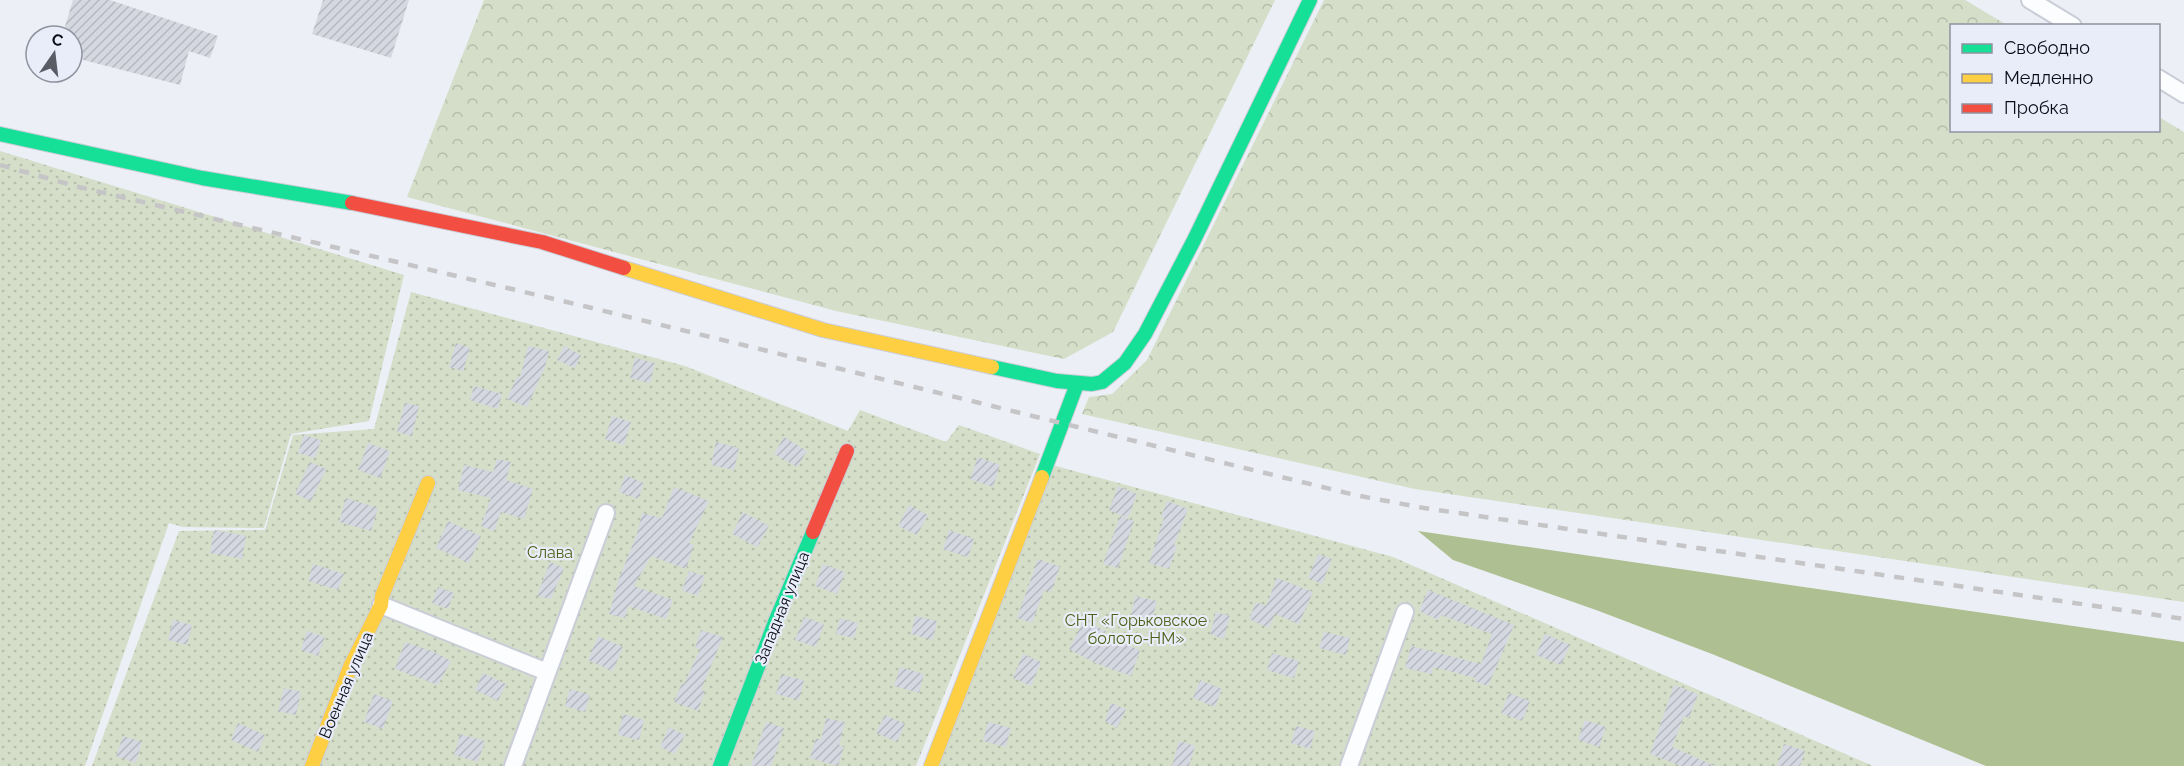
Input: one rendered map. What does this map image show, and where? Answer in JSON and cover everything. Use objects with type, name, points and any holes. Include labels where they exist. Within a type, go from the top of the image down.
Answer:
[{"type":"street","points":[[0,134],[202,178],[374,207],[542,243],[823,330],[1077,384],[1101,382],[1126,362],[1143,336],[1218,195],[1310,0]]},
{"type":"street","points":[[2030,0],[2070,24]]},
{"type":"street","points":[[2160,79],[2184,94]]},
{"type":"street","points":[[931,766],[1077,384]]},
{"type":"street","name":"Западная улица","points":[[720,766],[775,622],[847,451]]},
{"type":"street","name":"Военная улица","points":[[312,766],[350,667],[381,605],[382,596],[428,483]]},
{"type":"street","points":[[513,766],[606,513]]},
{"type":"street","points":[[381,605],[547,672]]},
{"type":"street","points":[[1349,766],[1405,612]]},
{"type":"green space","points":[[484,0],[1275,0],[1113,332],[1064,359],[836,311],[407,197]]},
{"type":"green space","points":[[1324,0],[1965,0],[2005,24],[1950,24],[1950,132],[2160,132],[2160,118],[2184,132],[2184,602],[1415,489],[1082,414],[1089,397],[1112,394],[1147,360]]},
{"type":"green space","points":[[0,151],[404,275],[369,421],[291,434],[264,528],[183,527],[169,523],[85,766],[0,766]]},
{"type":"green space","name":"Слава","points":[[411,292],[685,366],[848,431],[860,410],[946,442],[959,425],[1040,454],[916,766],[92,766],[179,531],[265,530],[293,435],[374,429]]},
{"type":"green space","name":"СНТ «Горьковское болото-НМ»","points":[[1052,465],[1393,557],[1873,766],[935,766]]},
{"type":"shaded area","points":[[1418,531],[2184,642],[2184,766],[1986,766],[1712,654],[1453,560]]},
{"type":"building","points":[[73,0],[110,0],[218,36],[210,58],[189,51],[180,85],[84,60],[84,24],[66,24]]},
{"type":"building","points":[[323,0],[409,0],[391,58],[312,34]]},
{"type":"building","points":[[456,343],[470,348],[463,371],[449,367]]},
{"type":"building","points":[[528,346],[549,351],[545,367],[527,407],[507,399],[517,376],[520,378]]},
{"type":"building","points":[[564,346],[581,355],[575,368],[557,360]]},
{"type":"building","points":[[635,358],[655,363],[650,383],[630,378]]},
{"type":"building","points":[[474,386],[502,394],[498,409],[470,400]]},
{"type":"building","points":[[405,403],[419,406],[412,436],[397,432]]},
{"type":"building","points":[[612,416],[631,422],[624,445],[605,439]]},
{"type":"building","points":[[304,435],[321,440],[315,458],[298,453]]},
{"type":"building","points":[[784,437],[807,451],[797,467],[774,454]]},
{"type":"building","points":[[716,442],[739,448],[734,470],[711,465]]},
{"type":"building","points":[[368,443],[390,451],[380,478],[358,470]]},
{"type":"building","points":[[978,457],[1000,465],[993,487],[970,479]]},
{"type":"building","points":[[497,459],[511,462],[506,480],[533,489],[524,519],[501,512],[494,531],[481,526],[491,498],[458,490],[464,465],[493,472]]},
{"type":"building","points":[[310,462],[326,469],[311,501],[295,494]]},
{"type":"building","points":[[625,475],[644,483],[638,499],[619,492]]},
{"type":"building","points":[[1118,486],[1137,494],[1128,518],[1109,510]]},
{"type":"building","points":[[674,487],[709,501],[689,543],[694,545],[686,569],[651,556],[634,586],[673,600],[666,619],[628,606],[625,618],[609,614],[642,513],[662,518]]},
{"type":"building","points":[[346,498],[378,508],[371,531],[339,522]]},
{"type":"building","points":[[1167,501],[1188,509],[1174,545],[1177,546],[1169,569],[1149,563],[1164,518],[1161,517]]},
{"type":"building","points":[[909,505],[928,515],[917,535],[898,526]]},
{"type":"building","points":[[743,512],[769,526],[757,547],[732,534]]},
{"type":"building","points":[[1120,516],[1134,521],[1118,568],[1103,564]]},
{"type":"building","points":[[448,521],[481,536],[469,563],[436,548]]},
{"type":"building","points":[[214,530],[246,536],[242,559],[210,553]]},
{"type":"building","points":[[949,530],[974,539],[968,557],[943,549]]},
{"type":"building","points":[[1318,554],[1332,559],[1322,584],[1308,578]]},
{"type":"building","points":[[1038,559],[1060,567],[1051,592],[1044,590],[1032,623],[1017,618]]},
{"type":"building","points":[[550,562],[564,568],[551,599],[537,596]]},
{"type":"building","points":[[313,564],[344,574],[338,590],[308,581]]},
{"type":"building","points":[[823,564],[845,572],[837,594],[815,586]]},
{"type":"building","points":[[689,571],[705,576],[698,596],[682,590]]},
{"type":"building","points":[[1277,578],[1313,592],[1299,624],[1275,614],[1269,628],[1249,619],[1256,602],[1266,606]]},
{"type":"building","points":[[438,587],[454,593],[448,609],[432,603]]},
{"type":"building","points":[[1428,590],[1514,625],[1488,686],[1474,681],[1476,678],[1433,667],[1432,674],[1405,668],[1411,646],[1481,664],[1492,634],[1441,615],[1438,620],[1419,611]]},
{"type":"building","points":[[1135,596],[1157,601],[1152,620],[1131,614]]},
{"type":"building","points":[[1216,612],[1230,616],[1224,639],[1210,634]]},
{"type":"building","points":[[915,616],[937,621],[933,640],[911,634]]},
{"type":"building","points":[[804,617],[824,624],[816,647],[795,640]]},
{"type":"building","points":[[840,618],[858,623],[854,638],[836,634]]},
{"type":"building","points":[[173,620],[192,625],[187,645],[168,640]]},
{"type":"building","points":[[1084,620],[1106,631],[1103,636],[1140,650],[1131,676],[1095,663],[1069,649]]},
{"type":"building","points":[[701,630],[723,637],[701,690],[705,691],[698,711],[674,702],[700,649],[695,648]]},
{"type":"building","points":[[307,631],[325,637],[318,656],[301,650]]},
{"type":"building","points":[[1324,632],[1350,638],[1346,655],[1319,648]]},
{"type":"building","points":[[1545,634],[1570,645],[1561,665],[1536,655]]},
{"type":"building","points":[[598,636],[623,647],[613,671],[588,660]]},
{"type":"building","points":[[405,642],[435,652],[451,661],[438,685],[395,669]]},
{"type":"building","points":[[1272,653],[1299,661],[1294,678],[1267,670]]},
{"type":"building","points":[[1023,654],[1041,662],[1031,686],[1013,678]]},
{"type":"building","points":[[900,667],[924,674],[919,693],[894,686]]},
{"type":"building","points":[[483,673],[506,684],[498,701],[475,690]]},
{"type":"building","points":[[781,675],[804,680],[799,700],[776,694]]},
{"type":"building","points":[[1200,680],[1222,689],[1215,707],[1193,698]]},
{"type":"building","points":[[1674,685],[1698,694],[1689,718],[1684,716],[1672,747],[1715,766],[1681,766],[1650,754]]},
{"type":"building","points":[[284,688],[301,692],[296,715],[278,711]]},
{"type":"building","points":[[570,689],[590,695],[585,712],[565,706]]},
{"type":"building","points":[[1509,693],[1530,701],[1522,721],[1501,713]]},
{"type":"building","points":[[374,694],[393,701],[383,729],[364,722]]},
{"type":"building","points":[[1111,703],[1126,709],[1117,728],[1105,721]]},
{"type":"building","points":[[623,714],[644,720],[639,740],[618,735]]},
{"type":"building","points":[[885,715],[905,724],[897,742],[876,733]]},
{"type":"building","points":[[826,718],[845,722],[839,745],[844,747],[838,766],[810,758],[816,738],[821,740]]},
{"type":"building","points":[[1585,720],[1606,727],[1599,747],[1578,740]]},
{"type":"building","points":[[766,722],[784,728],[771,766],[751,766]]},
{"type":"building","points":[[988,722],[1011,728],[1006,747],[983,741]]},
{"type":"building","points":[[238,723],[265,735],[258,752],[231,740]]},
{"type":"building","points":[[1296,726],[1315,731],[1310,749],[1291,743]]},
{"type":"building","points":[[669,727],[685,735],[675,754],[660,747]]},
{"type":"building","points":[[460,734],[485,741],[478,762],[454,755]]},
{"type":"building","points":[[123,736],[142,742],[136,763],[116,756]]},
{"type":"building","points":[[1179,741],[1195,746],[1189,766],[1172,766]]},
{"type":"building","points":[[1784,744],[1805,751],[1800,766],[1777,766]]},
{"type":"railway","points":[[0,165],[79,187],[588,307],[1355,495],[1424,508],[2184,619]]},
{"type":"traffic: fast","points":[[992,367],[1057,381],[1092,384],[1102,382],[1125,363],[1145,334],[1194,240],[1310,0]]},
{"type":"traffic: fast","points":[[0,134],[202,178],[352,203]]},
{"type":"traffic: fast","points":[[1042,477],[1077,384]]},
{"type":"traffic: fast","points":[[720,766],[775,622],[813,532]]},
{"type":"traffic: slow","points":[[624,268],[823,330],[992,367]]},
{"type":"traffic: slow","points":[[931,766],[1042,477]]},
{"type":"traffic: slow","points":[[312,766],[350,667],[381,605],[382,596],[428,483]]},
{"type":"traffic: jam","points":[[352,203],[542,242],[624,268]]},
{"type":"traffic: jam","points":[[813,532],[847,451]]}]
